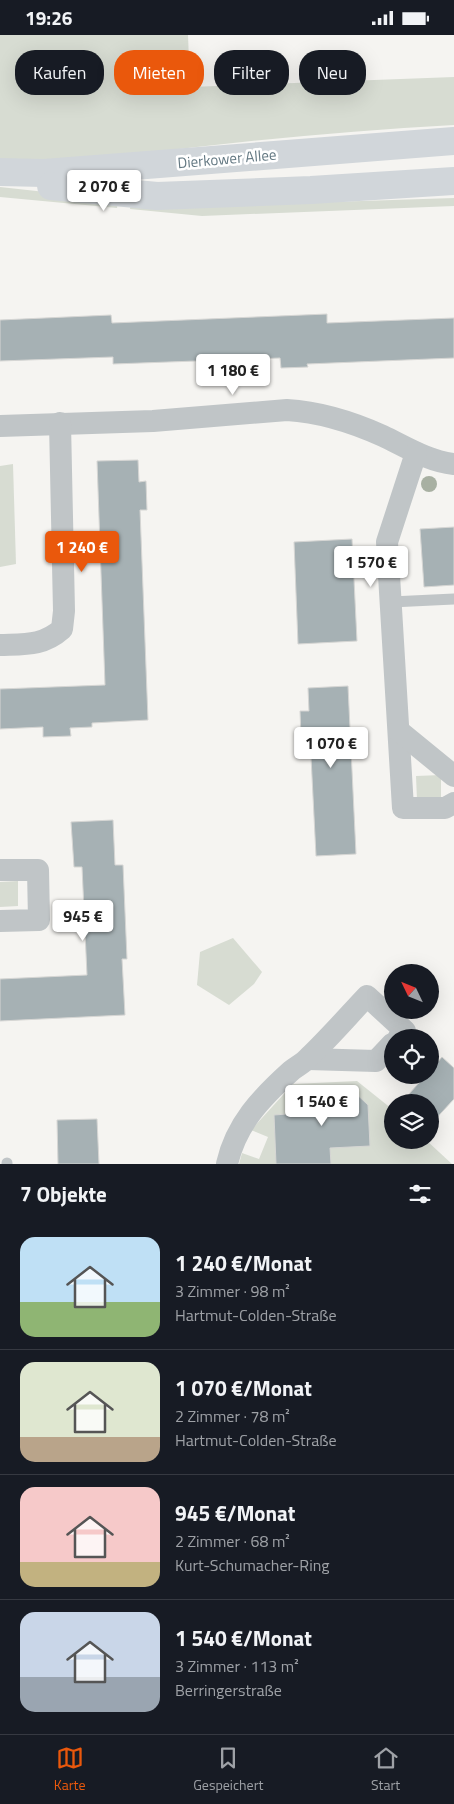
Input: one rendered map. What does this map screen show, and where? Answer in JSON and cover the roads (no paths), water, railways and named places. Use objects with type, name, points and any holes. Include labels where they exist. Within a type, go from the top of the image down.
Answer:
[{"type":"main road","name":"Dierkower Allee","points":[[0,172],[44,173],[454,141]]},
{"type":"main road","name":"Dierkower Allee","points":[[0,181],[157,196],[311,190],[454,181]]},
{"type":"street","points":[[0,426],[152,421],[286,410],[303,411],[346,421],[416,453],[442,463],[454,464]]},
{"type":"street","points":[[0,645],[36,643],[51,639],[62,629],[64,611],[60,423]]},
{"type":"street","points":[[416,453],[387,542],[403,808],[445,808],[454,803]]},
{"type":"street","points":[[399,731],[454,776]]},
{"type":"street","points":[[0,870],[38,870],[39,920],[0,921]]},
{"type":"street","points":[[227,1164],[232,1144],[242,1123],[273,1089],[308,1059],[367,996],[403,1029]]},
{"type":"street","points":[[308,1059],[376,1061],[384,1052]]},
{"type":"lane","points":[[391,602],[454,599]]}]
